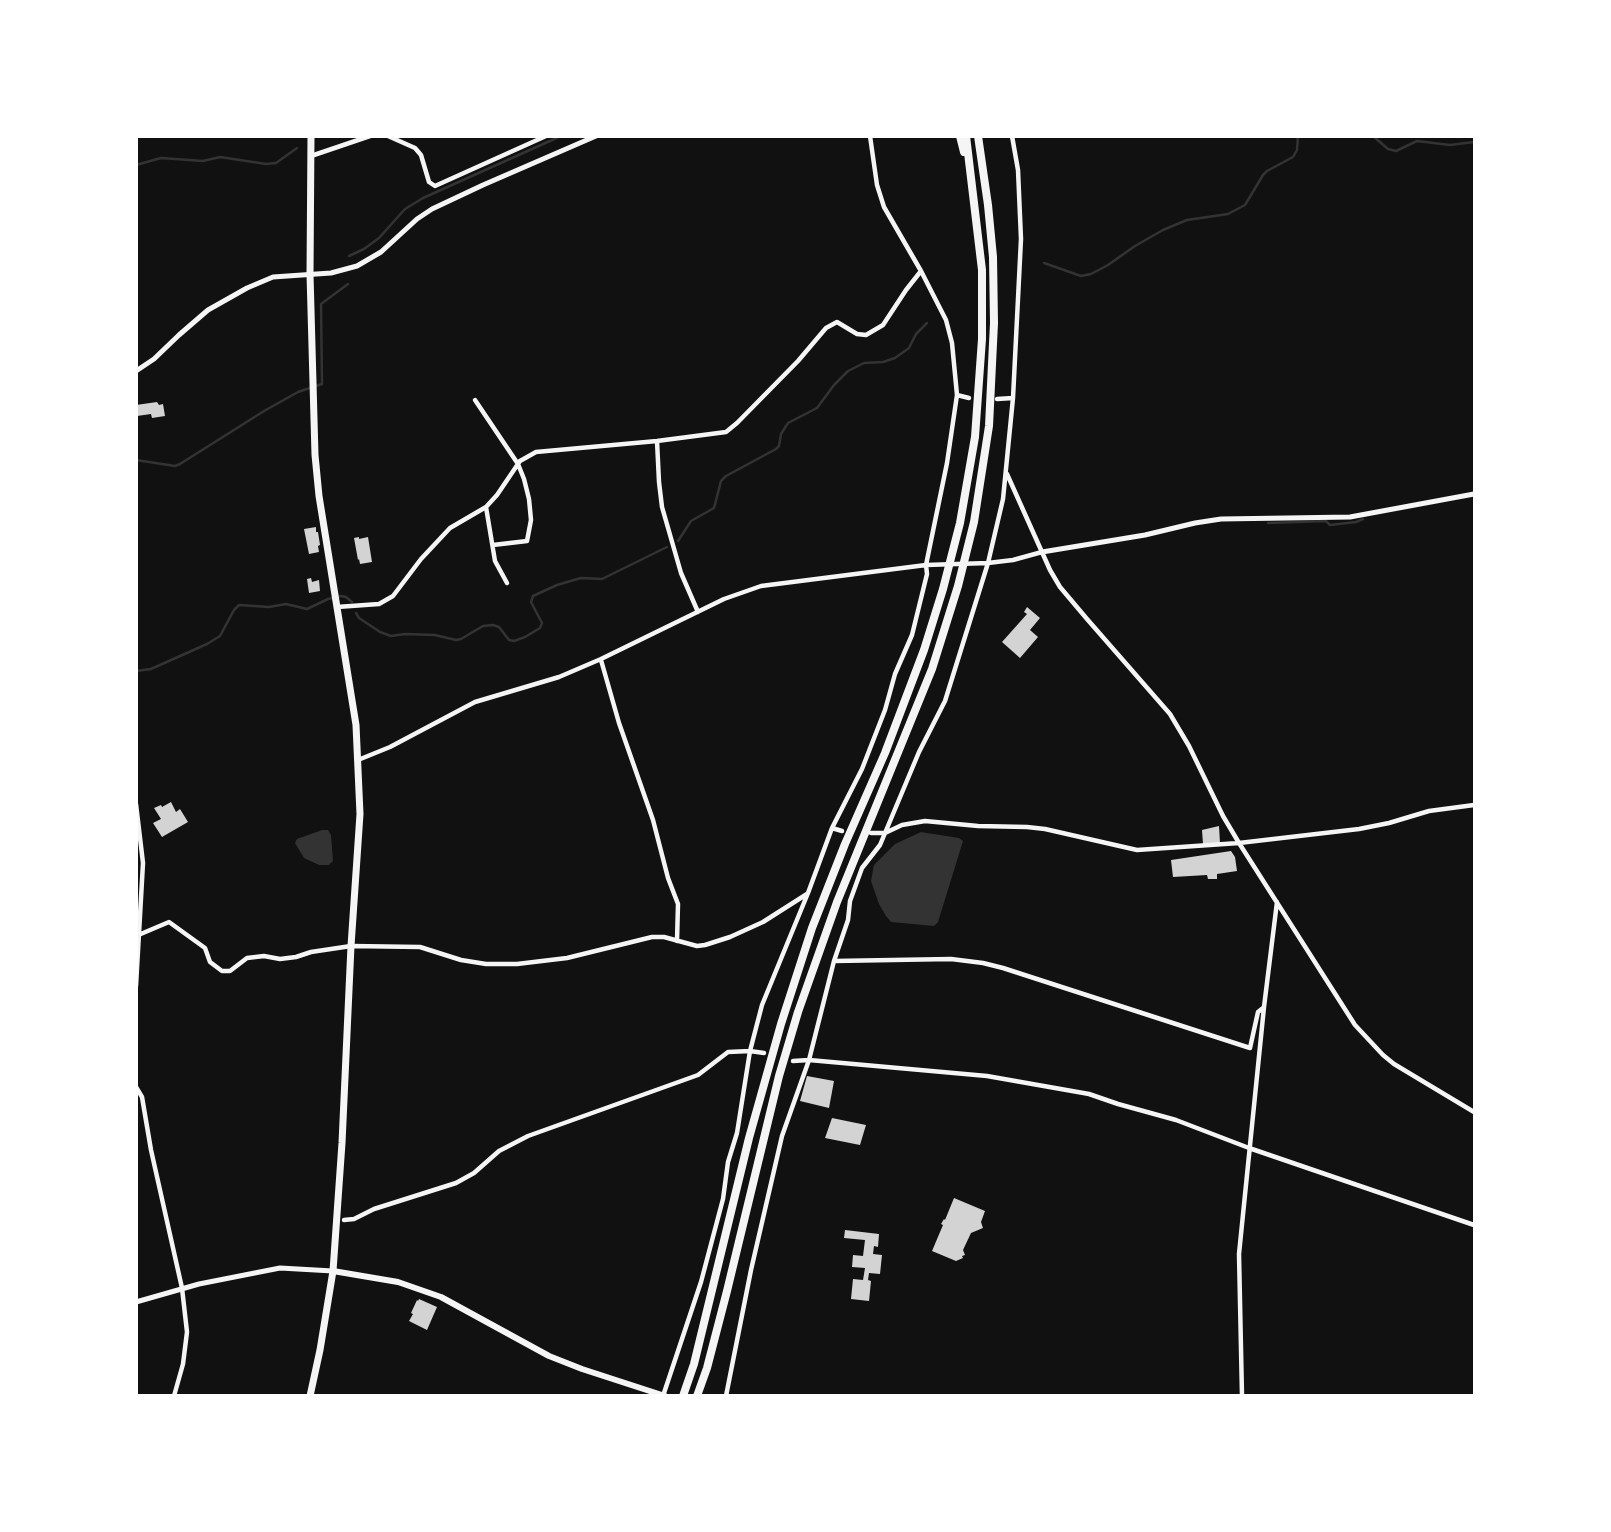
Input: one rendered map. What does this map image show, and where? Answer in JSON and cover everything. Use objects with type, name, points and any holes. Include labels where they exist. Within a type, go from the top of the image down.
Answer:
[{"type":"highway","points":[[310,1395],[332,1271],[342,1143],[360,814],[351,690],[319,496],[315,455],[310,274],[311,136]]},
{"type":"highway","points":[[960,136],[976,209]]},
{"type":"highway","points":[[683,1395],[694,1364],[780,1024],[812,928],[885,753],[924,650],[953,553],[975,438],[982,339],[982,270],[966,136]]},
{"type":"highway","points":[[698,1395],[727,1291],[779,1076],[798,1012],[841,891],[927,682],[967,551],[989,426],[993,335],[993,257],[980,136]]},
{"type":"main road","points":[[332,1271],[398,1282],[441,1297],[549,1356],[664,1395]]},
{"type":"street","points":[[311,156],[370,136]]},
{"type":"street","points":[[388,136],[415,148],[421,155],[429,182],[435,187],[546,136]]},
{"type":"street","points":[[136,371],[154,359],[208,310],[247,288],[273,277],[331,273],[357,266],[381,252],[432,209],[584,139],[596,136]]},
{"type":"street","points":[[664,1395],[701,1282],[720,1212],[728,1162],[737,1133],[750,1051],[762,1005],[832,828],[862,769],[885,710],[895,674],[912,635],[927,574],[926,565],[947,463],[957,395],[952,343],[946,320],[884,207],[877,186],[870,136]]},
{"type":"street","points":[[726,1395],[782,1136],[809,1060],[834,961],[848,920],[850,901],[862,867],[880,845],[919,752],[945,701],[988,563],[1003,499],[1013,398],[1021,239],[1018,170],[1012,136]]},
{"type":"street","points":[[336,600],[379,604],[393,596],[421,559],[450,528],[486,507],[517,464],[536,452],[726,432],[798,361],[825,328],[837,322],[857,334],[866,335],[883,325],[921,271]]},
{"type":"street","points":[[957,395],[969,397]]},
{"type":"street","points":[[997,399],[1013,398]]},
{"type":"street","points":[[475,400],[517,464],[529,499],[531,520],[527,541],[493,545]]},
{"type":"street","points":[[657,441],[659,481],[665,516],[681,573],[698,612]]},
{"type":"street","points":[[1007,474],[1060,587],[1170,714],[1239,843],[1348,1014],[1365,1037],[1394,1064],[1475,1112]]},
{"type":"street","points":[[358,760],[390,747],[475,702],[559,677],[724,599],[761,586],[926,565],[1013,560],[1042,552],[1221,519],[1350,517],[1475,494]]},
{"type":"street","points":[[486,507],[495,561],[507,583]]},
{"type":"street","points":[[601,659],[678,904],[677,941]]},
{"type":"street","points":[[136,804],[143,863],[136,986]]},
{"type":"street","points":[[871,833],[885,833],[902,825],[925,821],[1027,827],[1136,850],[1239,843],[1359,828],[1389,823],[1429,811],[1475,805]]},
{"type":"street","points":[[832,828],[842,831]]},
{"type":"street","points":[[138,935],[169,922],[205,948],[210,962],[222,971],[230,971],[247,958],[280,959],[351,947],[420,947],[461,960],[486,964],[517,964],[566,958],[652,937],[664,937],[697,946],[705,945],[763,922],[808,893]]},
{"type":"street","points":[[1242,1395],[1239,1254],[1277,901]]},
{"type":"street","points":[[834,961],[951,959],[983,963],[1250,1048],[1258,1012],[1264,1007]]},
{"type":"street","points":[[344,1220],[354,1219],[374,1209],[456,1183],[499,1151],[528,1136],[698,1075],[728,1052],[750,1051],[764,1054]]},
{"type":"street","points":[[793,1061],[809,1060],[987,1076],[1089,1094],[1176,1119],[1249,1148],[1475,1225]]},
{"type":"street","points":[[136,1087],[142,1097],[182,1289],[187,1332],[183,1364],[174,1395]]},
{"type":"street","points":[[136,1301],[280,1268],[332,1271]]},
{"type":"shaded area","points":[[328,830],[331,835],[333,861],[329,865],[319,865],[304,858],[295,843],[297,839]]},
{"type":"shaded area","points":[[921,832],[963,841],[938,922],[934,926],[891,922],[879,904],[871,881],[874,865],[895,844]]},
{"type":"building","points":[[157,402],[159,405],[163,404],[165,416],[137,416],[136,405]]},
{"type":"building","points":[[316,527],[319,552],[309,554],[304,529]]},
{"type":"building","points":[[368,537],[372,562],[360,564],[354,538]]},
{"type":"building","points":[[311,578],[312,582],[319,580],[320,591],[309,593],[307,579]]},
{"type":"building","points":[[1027,607],[1040,618],[1030,630],[1038,637],[1020,658],[1002,642],[1027,614],[1024,612]]},
{"type":"building","points":[[171,802],[176,812],[180,809],[188,822],[162,837],[153,823],[161,819],[154,808]]},
{"type":"building","points":[[1219,826],[1220,843],[1203,844],[1202,830]]},
{"type":"building","points":[[1231,851],[1235,857],[1237,871],[1217,874],[1217,879],[1208,879],[1207,875],[1173,877],[1171,860]]},
{"type":"building","points":[[807,1076],[834,1081],[829,1108],[800,1101]]},
{"type":"building","points":[[832,1118],[866,1125],[860,1145],[825,1138]]},
{"type":"building","points":[[954,1198],[985,1211],[981,1222],[983,1228],[971,1233],[963,1250],[965,1255],[956,1261],[932,1251]]},
{"type":"building","points":[[845,1230],[879,1234],[878,1247],[874,1246],[873,1254],[882,1255],[880,1274],[869,1273],[869,1301],[851,1299],[853,1279],[863,1280],[865,1268],[852,1267],[853,1255],[863,1256],[865,1240],[844,1238]]},
{"type":"building","points":[[419,1299],[437,1307],[427,1330],[409,1321]]},
{"type":"waterway","points":[[349,256],[379,238],[405,209],[423,198],[561,136]]},
{"type":"waterway","points":[[1044,263],[1081,276],[1091,274],[1163,230],[1187,220],[1228,214],[1245,205],[1267,171],[1293,157],[1297,150],[1298,136]]},
{"type":"waterway","points":[[1373,136],[1388,149],[1396,151],[1417,141],[1450,145],[1474,142]]},
{"type":"waterway","points":[[136,165],[161,158],[203,161],[220,157],[276,163],[297,148]]},
{"type":"waterway","points":[[136,460],[175,466],[180,464],[264,411],[298,392],[322,384],[321,304],[348,284]]},
{"type":"waterway","points":[[678,541],[691,521],[714,508],[721,481],[726,476],[776,449],[788,423],[817,408],[848,371],[864,363],[895,358],[909,348],[916,334],[927,323]]},
{"type":"waterway","points":[[1268,523],[1326,521],[1330,525],[1363,519]]},
{"type":"waterway","points":[[356,613],[380,632],[391,636],[435,635],[456,640],[483,626],[493,625],[499,627],[509,640],[514,641],[540,628],[542,623],[531,602],[533,596],[581,578],[602,579],[667,547]]},
{"type":"waterway","points":[[136,671],[151,669],[220,636],[239,605],[269,607],[286,604],[307,609],[341,596],[352,602]]}]
